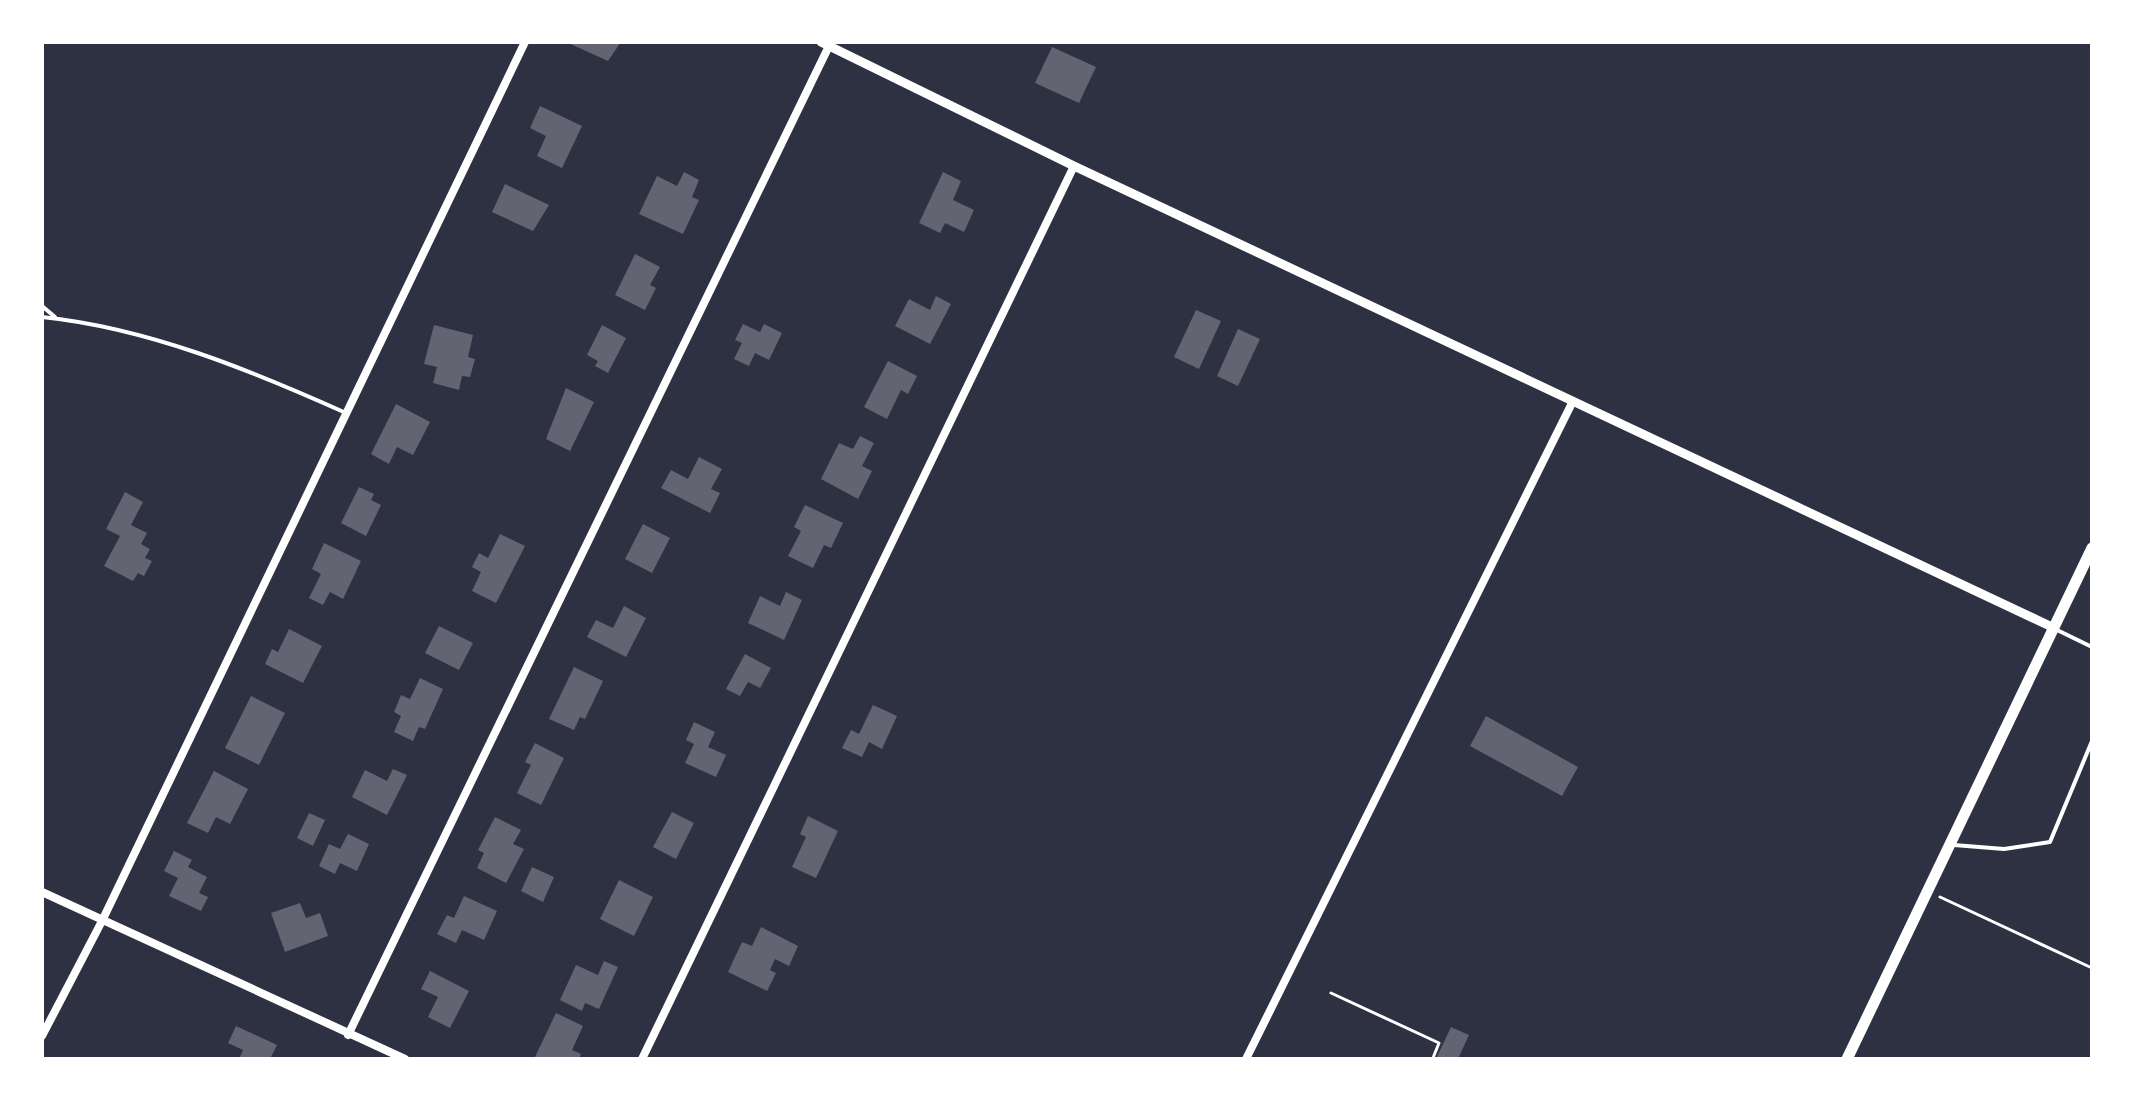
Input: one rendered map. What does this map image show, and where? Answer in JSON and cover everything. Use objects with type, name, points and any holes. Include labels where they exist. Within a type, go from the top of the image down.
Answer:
[{"type":"main road","points":[[1847,1059],[1930,892],[2052,627],[2092,548]]},
{"type":"street","points":[[42,1036],[102,921],[525,42]]},
{"type":"street","points":[[348,1035],[825,44],[1074,166],[2052,627]]},
{"type":"street","points":[[642,1059],[1074,166]]},
{"type":"street","points":[[1246,1059],[1573,401]]},
{"type":"street","points":[[42,892],[405,1059]]},
{"type":"lane","points":[[42,306],[57,318]]},
{"type":"lane","points":[[42,317],[178,347],[258,374],[346,413]]},
{"type":"lane","points":[[2052,627],[2092,647]]},
{"type":"lane","points":[[1952,844],[2004,849],[2050,842],[2092,741]]},
{"type":"path","points":[[1930,892],[2092,968]]},
{"type":"path","points":[[1331,993],[1439,1043],[1433,1058],[1436,1059]]},
{"type":"building","points":[[566,42],[621,42],[608,61]]},
{"type":"building","points":[[1052,47],[1096,67],[1079,103],[1035,83]]},
{"type":"building","points":[[540,106],[582,126],[562,168],[537,156],[546,136],[530,128]]},
{"type":"building","points":[[684,172],[699,180],[692,197],[699,200],[683,234],[639,214],[657,176],[677,186]]},
{"type":"building","points":[[943,172],[961,181],[953,200],[974,210],[964,232],[945,223],[940,233],[919,223]]},
{"type":"building","points":[[505,184],[549,205],[533,231],[492,212]]},
{"type":"building","points":[[635,254],[660,267],[650,285],[656,288],[645,310],[615,295]]},
{"type":"building","points":[[936,296],[951,304],[930,344],[895,326],[909,299],[930,310]]},
{"type":"building","points":[[1196,310],[1221,321],[1199,369],[1174,357]]},
{"type":"building","points":[[743,324],[760,332],[764,324],[782,333],[769,360],[755,353],[749,366],[734,359],[742,343],[735,340]]},
{"type":"building","points":[[434,325],[473,335],[468,357],[475,359],[470,377],[462,376],[459,390],[433,383],[437,367],[424,364]]},
{"type":"building","points":[[602,325],[626,338],[608,373],[595,366],[598,361],[587,355]]},
{"type":"building","points":[[1238,329],[1260,339],[1238,386],[1217,376]]},
{"type":"building","points":[[888,361],[917,376],[908,394],[901,390],[887,419],[864,407]]},
{"type":"building","points":[[566,388],[594,402],[570,451],[546,439]]},
{"type":"building","points":[[396,404],[430,422],[413,455],[397,447],[389,464],[371,454]]},
{"type":"building","points":[[860,436],[874,443],[862,466],[872,471],[858,499],[821,479],[839,443],[853,449]]},
{"type":"building","points":[[699,457],[722,469],[711,489],[720,493],[710,513],[661,488],[671,470],[688,479]]},
{"type":"building","points":[[359,487],[374,494],[371,500],[381,505],[366,536],[341,523]]},
{"type":"building","points":[[125,492],[143,502],[131,525],[147,533],[141,544],[150,549],[145,558],[152,561],[144,576],[138,573],[133,581],[104,566],[120,536],[106,529]]},
{"type":"building","points":[[805,505],[843,523],[831,548],[824,545],[813,568],[788,556],[801,531],[794,527]]},
{"type":"building","points":[[643,524],[670,538],[652,573],[625,559]]},
{"type":"building","points":[[500,534],[525,546],[496,603],[472,591],[481,572],[472,567],[479,553],[488,558]]},
{"type":"building","points":[[324,543],[361,561],[343,599],[330,592],[323,605],[309,598],[321,574],[312,569]]},
{"type":"building","points":[[786,592],[802,600],[784,640],[748,623],[760,596],[780,606]]},
{"type":"building","points":[[624,606],[646,618],[626,657],[587,637],[596,620],[613,628]]},
{"type":"building","points":[[439,626],[473,643],[459,670],[425,653]]},
{"type":"building","points":[[289,629],[322,646],[303,683],[265,664],[272,649],[278,652]]},
{"type":"building","points":[[745,654],[771,668],[760,688],[748,682],[740,696],[726,689]]},
{"type":"building","points":[[574,667],[603,681],[585,719],[580,717],[574,730],[549,719]]},
{"type":"building","points":[[420,678],[443,689],[425,729],[419,727],[413,741],[394,732],[401,716],[394,712],[401,695],[410,699]]},
{"type":"building","points":[[251,696],[285,713],[259,765],[225,748]]},
{"type":"building","points":[[873,705],[897,716],[882,749],[869,742],[862,757],[842,748],[851,730],[859,734]]},
{"type":"building","points":[[1486,716],[1578,767],[1562,796],[1470,746]]},
{"type":"building","points":[[694,722],[715,732],[708,747],[726,755],[716,777],[685,763],[694,744],[686,740]]},
{"type":"building","points":[[535,743],[564,758],[541,805],[517,793],[531,765],[525,762]]},
{"type":"building","points":[[393,769],[407,775],[387,815],[352,797],[365,770],[387,781]]},
{"type":"building","points":[[214,771],[248,789],[230,824],[216,817],[208,833],[187,823]]},
{"type":"building","points":[[672,812],[694,823],[676,859],[653,847]]},
{"type":"building","points":[[309,813],[325,820],[313,846],[297,838]]},
{"type":"building","points":[[808,816],[838,831],[816,878],[792,867],[806,837],[800,834]]},
{"type":"building","points":[[495,817],[521,830],[513,844],[524,849],[506,883],[477,868],[484,853],[478,850]]},
{"type":"building","points":[[348,834],[369,844],[357,871],[340,863],[335,874],[319,866],[329,844],[340,849]]},
{"type":"building","points":[[174,851],[192,860],[188,867],[207,877],[199,893],[208,897],[201,911],[169,896],[178,878],[164,871]]},
{"type":"building","points":[[532,867],[554,877],[543,902],[521,891]]},
{"type":"building","points":[[619,880],[653,897],[634,936],[600,919]]},
{"type":"building","points":[[464,896],[497,911],[484,940],[462,930],[456,943],[437,934],[447,915],[454,918]]},
{"type":"building","points":[[300,903],[306,918],[320,913],[328,936],[285,952],[271,913]]},
{"type":"building","points":[[761,927],[798,946],[789,966],[775,959],[770,970],[776,973],[767,991],[728,972],[742,942],[752,946]]},
{"type":"building","points":[[604,961],[618,967],[599,1009],[585,1003],[582,1011],[560,1000],[576,965],[598,975]]},
{"type":"building","points":[[430,971],[469,991],[450,1028],[428,1017],[438,997],[421,989]]},
{"type":"building","points":[[556,1013],[583,1026],[572,1050],[581,1054],[579,1059],[534,1059]]},
{"type":"building","points":[[236,1026],[277,1045],[270,1059],[239,1059],[243,1050],[228,1043]]},
{"type":"building","points":[[1451,1027],[1469,1035],[1458,1059],[1436,1059]]}]
